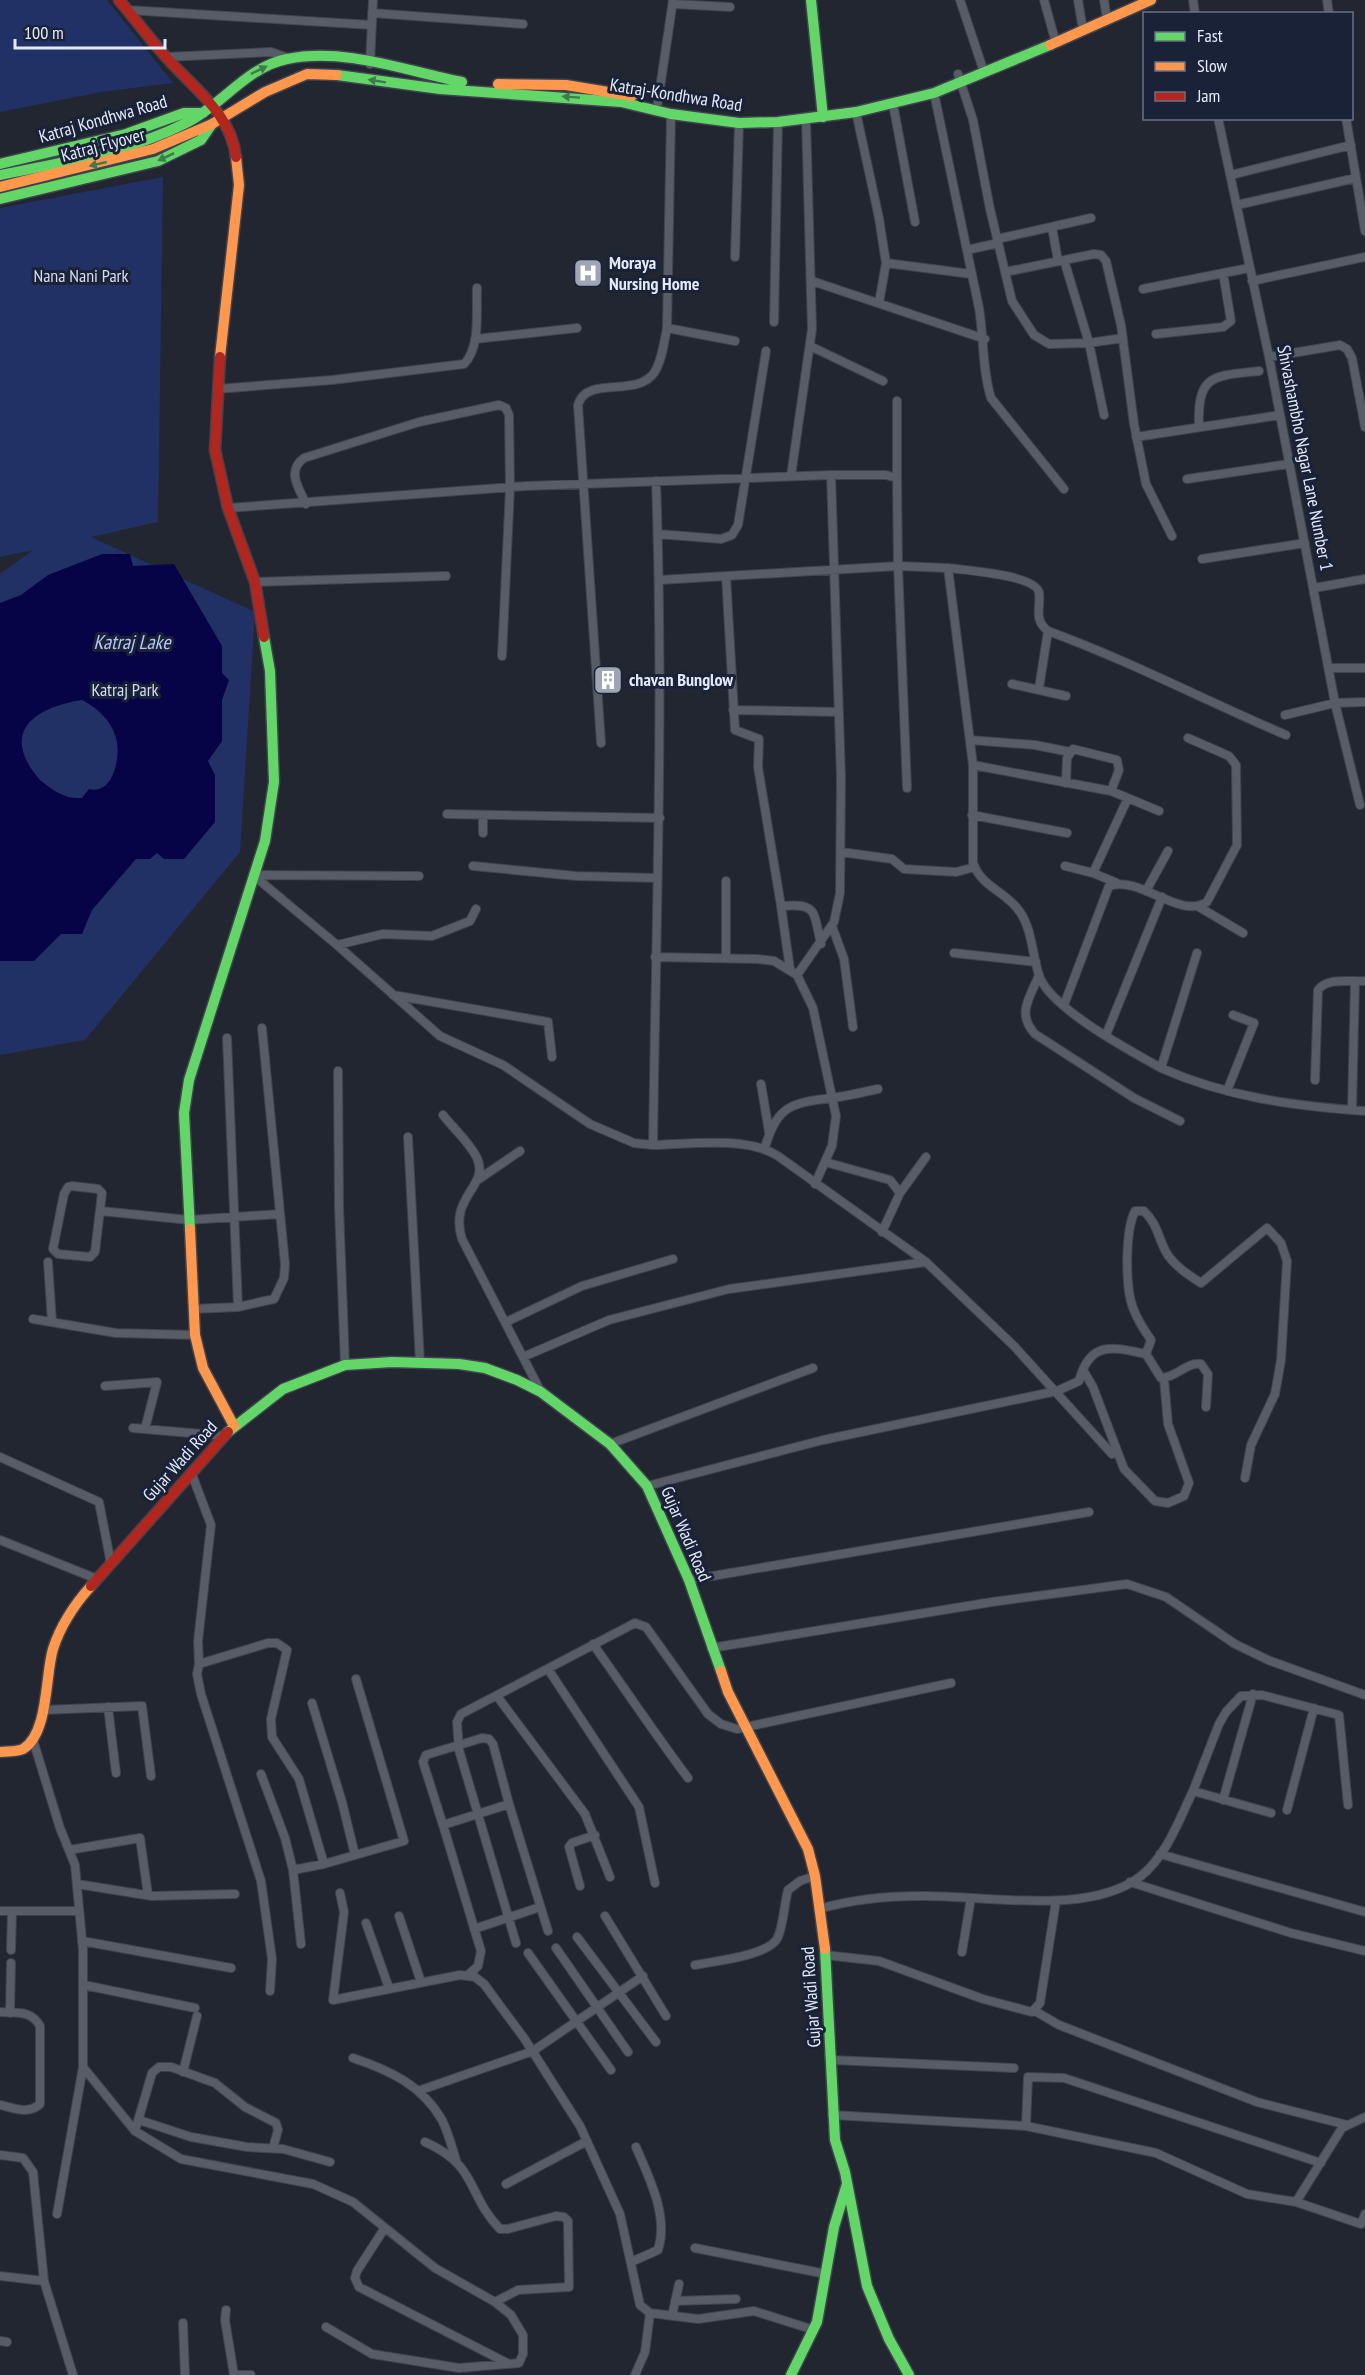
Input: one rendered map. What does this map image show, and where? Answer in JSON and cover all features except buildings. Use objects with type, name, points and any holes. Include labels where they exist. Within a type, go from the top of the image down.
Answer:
[{"type":"main road","points":[[119,0],[166,57],[222,116],[234,139],[238,158],[239,185],[217,389],[215,450],[228,508],[255,582],[270,671],[274,782],[265,841],[189,1080],[184,1113],[195,1335],[203,1368],[234,1426]]},
{"type":"main road","points":[[811,0],[822,112]]},
{"type":"main road","name":"Katraj-Kondhwa Road","points":[[212,104],[250,74],[288,58],[329,58],[463,82],[589,85],[658,102],[738,114],[856,111],[934,93],[982,66],[1082,24],[1130,0]]},
{"type":"main road","name":"Katraj-Kondhwa Road","points":[[222,116],[285,82],[307,74],[330,74],[440,89],[621,102],[672,114],[739,123],[806,119],[822,112],[960,79],[1151,0]]},
{"type":"main road","name":"Katraj Kondhwa Road","points":[[0,164],[126,134],[184,113],[202,112],[212,104]]},
{"type":"main road","name":"Katraj Flyover","points":[[0,175],[130,145],[189,122],[202,112]]},
{"type":"main road","points":[[0,199],[158,161],[201,141],[212,124],[222,116]]},
{"type":"main road","name":"Katraj Flyover","points":[[0,187],[133,156],[212,124]]},
{"type":"main road","name":"Gujar Wadi Road","points":[[33,1740],[43,1710],[53,1650],[70,1609],[234,1426],[284,1389],[319,1373],[345,1365],[420,1362],[485,1368],[541,1392],[610,1444],[648,1486],[689,1580],[711,1648],[746,1728],[794,1819],[807,1849],[815,1876],[825,1955],[832,2060],[832,2115],[836,2139],[848,2184],[867,2286],[889,2339],[909,2375]]},
{"type":"main road","points":[[0,1752],[21,1750],[33,1740]]},
{"type":"main road","points":[[791,2375],[814,2331],[834,2227],[848,2184]]},
{"type":"street","points":[[370,64],[373,0]]},
{"type":"street","points":[[960,0],[982,66]]},
{"type":"street","points":[[1044,0],[1054,36]]},
{"type":"street","points":[[1078,0],[1082,24]]},
{"type":"street","points":[[1104,0],[1106,13]]},
{"type":"street","points":[[658,102],[673,2],[730,8]]},
{"type":"street","points":[[128,10],[372,25]]},
{"type":"street","points":[[372,13],[523,24]]},
{"type":"street","points":[[166,57],[271,52],[288,58]]},
{"type":"street","points":[[960,79],[979,147],[1012,301],[1034,335],[1049,344],[1089,343],[1123,338]]},
{"type":"street","points":[[934,93],[985,339],[987,383],[991,398],[1064,489]]},
{"type":"street","points":[[893,104],[915,222]]},
{"type":"street","points":[[856,111],[879,218],[886,263],[879,303]]},
{"type":"street","points":[[601,743],[578,405],[580,396],[587,391],[644,382],[654,373],[658,363],[667,328],[672,114]]},
{"type":"street","points":[[791,476],[810,346],[812,281],[806,119]]},
{"type":"street","name":"Shivashambho Nagar Lane Number 1","points":[[1218,120],[1269,357],[1335,703],[1360,805]]},
{"type":"street","points":[[1346,120],[1365,231]]},
{"type":"street","points":[[774,322],[778,122]]},
{"type":"street","points":[[735,257],[739,123]]},
{"type":"street","points":[[1231,175],[1350,145]]},
{"type":"street","points":[[1237,205],[1356,178]]},
{"type":"street","points":[[967,250],[1052,226],[1091,218]]},
{"type":"street","points":[[1052,226],[1061,261],[1089,343],[1104,415]]},
{"type":"street","points":[[1005,272],[1094,254],[1101,255],[1106,261],[1123,338],[1136,437],[1146,484],[1172,536]]},
{"type":"street","points":[[1252,281],[1365,257]]},
{"type":"street","points":[[886,263],[971,274]]},
{"type":"street","points":[[1143,289],[1250,268]]},
{"type":"street","points":[[1156,334],[1223,327],[1231,321],[1223,273]]},
{"type":"street","points":[[812,281],[985,339]]},
{"type":"street","points":[[217,389],[453,367],[464,364],[471,357],[475,339],[477,288]]},
{"type":"street","points":[[475,339],[577,328]]},
{"type":"street","points":[[667,328],[735,341]]},
{"type":"street","points":[[1269,357],[1340,345],[1347,349],[1352,358],[1365,427]]},
{"type":"street","points":[[810,346],[883,381]]},
{"type":"street","points":[[658,534],[721,539],[732,535],[738,525],[766,351]]},
{"type":"street","points":[[1199,427],[1199,397],[1209,381],[1217,376],[1259,371]]},
{"type":"street","points":[[897,401],[898,566],[906,788]]},
{"type":"street","points":[[306,504],[294,476],[297,463],[304,459],[429,420],[499,405],[506,408],[509,415],[510,488],[502,656]]},
{"type":"street","points":[[1136,437],[1280,415]]},
{"type":"street","points":[[1187,480],[1289,464]]},
{"type":"street","points":[[798,975],[832,926],[840,893],[839,712],[831,475]]},
{"type":"street","points":[[228,508],[583,484],[831,475],[886,475],[897,478]]},
{"type":"street","points":[[653,1145],[655,957],[660,818],[660,580],[656,482]]},
{"type":"street","points":[[1202,559],[1305,543]]},
{"type":"street","points":[[660,580],[898,566],[948,568],[1007,576],[1033,584],[1039,594],[1040,625],[1048,631],[1157,675],[1186,692],[1286,735]]},
{"type":"street","points":[[948,568],[973,765],[972,815],[975,867],[978,877],[1010,900],[1021,913],[1039,975],[1046,989],[1106,1035],[1161,1068],[1189,1080],[1265,1100],[1365,1111]]},
{"type":"street","points":[[255,582],[446,576]]},
{"type":"street","points":[[726,576],[735,730],[759,739],[758,767],[790,969]]},
{"type":"street","points":[[1314,588],[1365,579]]},
{"type":"street","points":[[1039,688],[1048,631]]},
{"type":"street","points":[[1329,668],[1365,668]]},
{"type":"street","points":[[1012,684],[1039,688],[1066,696]]},
{"type":"street","points":[[1285,715],[1335,703],[1365,702]]},
{"type":"street","points":[[733,710],[839,712]]},
{"type":"street","points":[[1188,738],[1229,756],[1236,765],[1237,775],[1237,845],[1207,902],[1199,907]]},
{"type":"street","points":[[970,740],[1024,744],[1070,752],[1073,749],[1117,760],[1119,770],[1111,790]]},
{"type":"street","points":[[1066,783],[1070,752]]},
{"type":"street","points":[[973,765],[1111,790],[1159,811]]},
{"type":"street","points":[[1093,873],[1128,798]]},
{"type":"street","points":[[447,814],[660,818]]},
{"type":"street","points":[[972,815],[1067,833]]},
{"type":"street","points":[[483,816],[483,833]]},
{"type":"street","points":[[1146,891],[1168,851]]},
{"type":"street","points":[[841,852],[892,859],[904,869],[956,872],[975,867]]},
{"type":"street","points":[[474,866],[576,876],[657,878]]},
{"type":"street","points":[[1065,866],[1093,873],[1117,883]]},
{"type":"street","points":[[253,875],[419,876]]},
{"type":"street","points":[[253,875],[440,1036],[503,1065],[590,1124],[634,1143],[653,1145],[740,1144],[765,1148],[926,1262],[1057,1391],[1112,1454]]},
{"type":"street","points":[[726,881],[726,958]]},
{"type":"street","points":[[1064,1005],[1109,886],[1127,883],[1162,897],[1199,907],[1243,933]]},
{"type":"street","points":[[1106,1035],[1162,897]]},
{"type":"street","points":[[781,906],[805,905],[811,909],[820,944]]},
{"type":"street","points":[[337,945],[383,934],[432,936],[470,921],[476,909]]},
{"type":"street","points":[[832,926],[844,959],[853,1028]]},
{"type":"street","points":[[954,953],[1036,962]]},
{"type":"street","points":[[1161,1068],[1197,953]]},
{"type":"street","points":[[655,957],[774,961],[798,975],[813,1008],[834,1097],[835,1132],[815,1184]]},
{"type":"street","points":[[1039,975],[1024,1015],[1026,1024],[1035,1034],[1134,1098],[1180,1121]]},
{"type":"street","points":[[1352,1110],[1355,981]]},
{"type":"street","points":[[1315,1080],[1318,990],[1322,984],[1330,982],[1365,981]]},
{"type":"street","points":[[392,995],[548,1022],[552,1057]]},
{"type":"street","points":[[1227,1091],[1254,1023],[1233,1015]]},
{"type":"street","points":[[193,1309],[262,1304],[274,1299],[280,1291],[285,1264],[262,1028]]},
{"type":"street","points":[[227,1038],[238,1307]]},
{"type":"street","points":[[338,1071],[339,1207],[345,1365]]},
{"type":"street","points":[[761,1084],[769,1132]]},
{"type":"street","points":[[765,1148],[775,1119],[785,1108],[802,1101],[878,1089]]},
{"type":"street","points":[[443,1115],[476,1156],[479,1179]]},
{"type":"street","points":[[408,1137],[420,1362]]},
{"type":"street","points":[[520,1151],[479,1179],[461,1203],[458,1227],[475,1265],[541,1392]]},
{"type":"street","points":[[882,1232],[900,1193],[926,1157]]},
{"type":"street","points":[[825,1162],[890,1180],[900,1193]]},
{"type":"street","points":[[68,1187],[100,1191],[101,1211],[93,1256],[55,1252],[54,1245],[68,1187]]},
{"type":"street","points":[[101,1211],[189,1220],[280,1214]]},
{"type":"street","points":[[1146,1354],[1151,1340],[1132,1306],[1128,1270],[1130,1220],[1135,1211],[1144,1211],[1155,1223],[1167,1253],[1184,1272],[1201,1283],[1267,1228],[1274,1233],[1281,1243],[1287,1261],[1281,1360],[1275,1394],[1251,1444],[1245,1478]]},
{"type":"street","points":[[506,1322],[582,1286],[673,1259]]},
{"type":"street","points":[[48,1262],[52,1322]]},
{"type":"street","points":[[523,1357],[609,1320],[729,1289],[926,1262]]},
{"type":"street","points":[[33,1319],[116,1333],[195,1335]]},
{"type":"street","points":[[648,1486],[823,1440],[1057,1391],[1079,1381],[1083,1370],[1100,1349],[1111,1346],[1146,1354],[1164,1379],[1168,1424],[1189,1484],[1184,1496],[1168,1503],[1155,1501],[1124,1469],[1093,1387],[1083,1370]]},
{"type":"street","points":[[1164,1379],[1192,1364],[1201,1364],[1208,1374],[1206,1407]]},
{"type":"street","points":[[610,1444],[813,1368]]},
{"type":"street","points":[[105,1386],[157,1382],[146,1429]]},
{"type":"street","points":[[133,1428],[225,1436]]},
{"type":"street","points":[[0,1457],[99,1502],[111,1564]]},
{"type":"street","points":[[191,1472],[211,1525],[198,1641],[197,1674],[201,1694],[262,1889],[272,1959],[270,1991]]},
{"type":"street","points":[[689,1580],[1089,1512]]},
{"type":"street","points":[[0,1540],[97,1579]]},
{"type":"street","points":[[711,1648],[992,1602],[1127,1584],[1166,1597],[1235,1644],[1268,1660],[1365,1695]]},
{"type":"street","points":[[516,1943],[476,1815],[459,1745],[458,1722],[461,1714],[626,1626],[641,1623],[708,1714],[729,1727],[746,1728],[951,1683]]},
{"type":"street","points":[[199,1664],[268,1643],[277,1643],[287,1650],[271,1719],[272,1737],[299,1779],[324,1864]]},
{"type":"street","points":[[593,1644],[652,1727],[663,1748],[688,1778]]},
{"type":"street","points":[[548,1669],[636,1800],[644,1824],[655,1883]]},
{"type":"street","points":[[293,1870],[355,1856],[404,1841],[356,1679]]},
{"type":"street","points":[[1223,1800],[1253,1694]]},
{"type":"street","points":[[819,1909],[857,1899],[924,1896],[1056,1900],[1094,1897],[1130,1882],[1141,1875],[1160,1854],[1193,1791],[1226,1712],[1241,1696],[1253,1694],[1339,1715],[1348,1805]]},
{"type":"street","points":[[497,1696],[585,1814],[595,1835],[609,1877]]},
{"type":"street","points":[[312,1703],[342,1802],[355,1856]]},
{"type":"street","points":[[43,1710],[142,1706],[151,1776]]},
{"type":"street","points":[[108,1707],[116,1773]]},
{"type":"street","points":[[1287,1810],[1314,1708]]},
{"type":"street","points":[[468,1976],[482,1957],[423,1757],[482,1738],[489,1739],[493,1744],[548,1930]]},
{"type":"street","points":[[33,1740],[75,1865],[82,1941],[84,1986],[82,2067],[57,2214]]},
{"type":"street","points":[[261,1774],[285,1838],[293,1870],[301,1944]]},
{"type":"street","points":[[1193,1791],[1271,1813]]},
{"type":"street","points":[[443,1825],[509,1804]]},
{"type":"street","points":[[580,1886],[569,1847],[595,1835]]},
{"type":"street","points":[[69,1850],[140,1838],[148,1895]]},
{"type":"street","points":[[1160,1854],[1365,1912]]},
{"type":"street","points":[[695,1965],[754,1953],[772,1944],[779,1934],[788,1890],[800,1881],[815,1876]]},
{"type":"street","points":[[1130,1882],[1291,1933],[1365,1951]]},
{"type":"street","points":[[77,1884],[148,1895],[235,1894]]},
{"type":"street","points":[[340,1893],[344,1912],[333,2000],[421,1982],[475,1977],[496,1999],[533,2051],[587,2141],[620,2214],[640,2305],[650,2313],[672,2316],[716,2318],[754,2311],[814,2331]]},
{"type":"street","points":[[962,1952],[971,1898]]},
{"type":"street","points":[[1035,2011],[1040,2003],[1056,1900]]},
{"type":"street","points":[[474,1929],[540,1907]]},
{"type":"street","points":[[0,1911],[79,1911]]},
{"type":"street","points":[[11,1950],[12,1911]]},
{"type":"street","points":[[399,1916],[421,1982]]},
{"type":"street","points":[[605,1916],[666,2016]]},
{"type":"street","points":[[366,1923],[389,1989]]},
{"type":"street","points":[[577,1936],[656,2042]]},
{"type":"street","points":[[82,1941],[231,1968]]},
{"type":"street","points":[[556,1948],[628,2052]]},
{"type":"street","points":[[528,1953],[611,2070]]},
{"type":"street","points":[[825,1955],[879,1961],[983,1999],[1024,2012],[1035,2011],[1059,2025],[1257,2102],[1347,2125]]},
{"type":"street","points":[[0,2105],[26,2111],[35,2109],[40,2104],[40,2026],[35,2017],[26,2013],[5,2012],[11,1962]]},
{"type":"street","points":[[418,2091],[533,2051],[643,1976]]},
{"type":"street","points":[[84,1986],[196,2012],[183,2072]]},
{"type":"street","points":[[353,2058],[389,2070],[418,2091],[442,2120],[456,2160],[500,2229],[508,2229],[556,2216],[568,2221],[569,2287],[518,2290],[495,2302]]},
{"type":"street","points":[[832,2060],[1014,2068]]},
{"type":"street","points":[[82,2067],[146,2140],[181,2159],[291,2179],[328,2189],[353,2202],[435,2268],[495,2302],[511,2315],[523,2335],[520,2361],[459,2368],[372,2354],[326,2327]]},
{"type":"street","points":[[135,2130],[152,2073],[159,2067],[215,2083],[245,2107],[276,2123],[278,2130],[273,2148]]},
{"type":"street","points":[[1026,2126],[1028,2077],[1064,2078],[1321,2163]]},
{"type":"street","points":[[832,2115],[1026,2126],[1156,2153],[1247,2194],[1296,2202],[1361,2224],[1365,2214]]},
{"type":"street","points":[[1296,2202],[1347,2125],[1365,2117]]},
{"type":"street","points":[[139,2120],[191,2137],[247,2148],[273,2148],[330,2163]]},
{"type":"street","points":[[506,2184],[587,2141]]},
{"type":"street","points":[[425,2142],[456,2160]]},
{"type":"street","points":[[631,2262],[658,2250],[662,2228],[652,2184],[636,2147]]},
{"type":"street","points":[[0,2155],[23,2158],[33,2172],[44,2281],[73,2375]]},
{"type":"street","points":[[1306,2189],[1308,2206]]},
{"type":"street","points":[[384,2229],[357,2271],[355,2278],[359,2287],[509,2364]]},
{"type":"street","points":[[694,2248],[826,2274]]},
{"type":"street","points":[[0,2276],[44,2281]]},
{"type":"street","points":[[672,2316],[680,2284]]},
{"type":"street","points":[[675,2301],[736,2298]]},
{"type":"street","points":[[226,2310],[225,2320],[236,2375],[251,2375]]},
{"type":"street","points":[[634,2375],[645,2352],[650,2313]]},
{"type":"street","points":[[183,2323],[185,2375]]},
{"type":"green space","points":[[0,0],[107,0],[173,83],[101,92],[0,112]]},
{"type":"green space","name":"Katraj Park","points":[[163,177],[158,522],[91,537],[255,612],[240,852],[85,1040],[0,1055],[0,574],[33,550],[0,557],[0,208]]},
{"type":"water","name":"Katraj Lake","points":[[102,554],[130,554],[133,566],[174,564],[222,646],[222,673],[229,680],[222,700],[222,741],[208,761],[215,775],[215,822],[184,859],[164,859],[157,853],[150,859],[136,859],[92,910],[82,934],[61,934],[34,961],[0,961],[0,603],[21,595],[48,575]],"holes":[[[82,700],[99,712],[112,728],[118,750],[116,767],[104,787],[89,789],[82,798],[64,796],[40,780],[28,764],[22,737],[27,726],[48,709]]]},
{"type":"traffic: fast","points":[[811,0],[823,117]]},
{"type":"traffic: fast","points":[[337,75],[440,89],[621,102],[671,114],[739,123],[778,122],[856,112],[934,93],[1050,45]]},
{"type":"traffic: fast","points":[[0,175],[120,149],[166,132],[201,114],[260,70],[287,59],[309,56],[353,58],[462,82]]},
{"type":"traffic: fast","points":[[0,164],[126,134],[184,113],[203,113]]},
{"type":"traffic: fast","points":[[0,199],[158,161],[201,140],[212,124]]},
{"type":"traffic: fast","points":[[190,1229],[184,1113],[189,1080],[265,841],[274,782],[270,671],[264,637]]},
{"type":"traffic: fast","points":[[228,1432],[283,1389],[345,1365],[392,1362],[459,1364],[485,1368],[517,1380],[541,1392],[610,1444],[647,1486],[689,1580],[721,1671]]},
{"type":"traffic: fast","points":[[825,1949],[835,2140],[845,2172],[867,2286],[889,2339],[909,2375]]},
{"type":"traffic: fast","points":[[791,2375],[817,2322],[834,2227],[847,2184]]},
{"type":"traffic: slow","points":[[1050,45],[1151,0]]},
{"type":"traffic: slow","points":[[0,187],[153,149],[212,124],[265,92],[307,74],[337,75]]},
{"type":"traffic: slow","points":[[498,84],[566,85],[632,96]]},
{"type":"traffic: slow","points":[[220,357],[239,185],[236,157]]},
{"type":"traffic: slow","points":[[190,1229],[195,1335],[203,1368],[234,1426]]},
{"type":"traffic: slow","points":[[0,1752],[23,1749],[38,1730],[45,1703],[50,1660],[56,1640],[69,1615],[91,1586]]},
{"type":"traffic: slow","points":[[721,1671],[728,1692],[808,1849],[815,1876],[825,1949]]},
{"type":"traffic: jam","points":[[119,0],[166,57],[219,114],[233,141],[236,157]]},
{"type":"traffic: jam","points":[[220,357],[215,450],[228,508],[255,582],[264,637]]},
{"type":"traffic: jam","points":[[91,1586],[228,1432]]},
{"type":"place","name":"Moraya Nursing Home","points":[[588,273]]},
{"type":"place","name":"chavan Bunglow","points":[[608,680]]},
{"type":"park label","name":"Nana Nani Park","points":[[81,276]]}]
